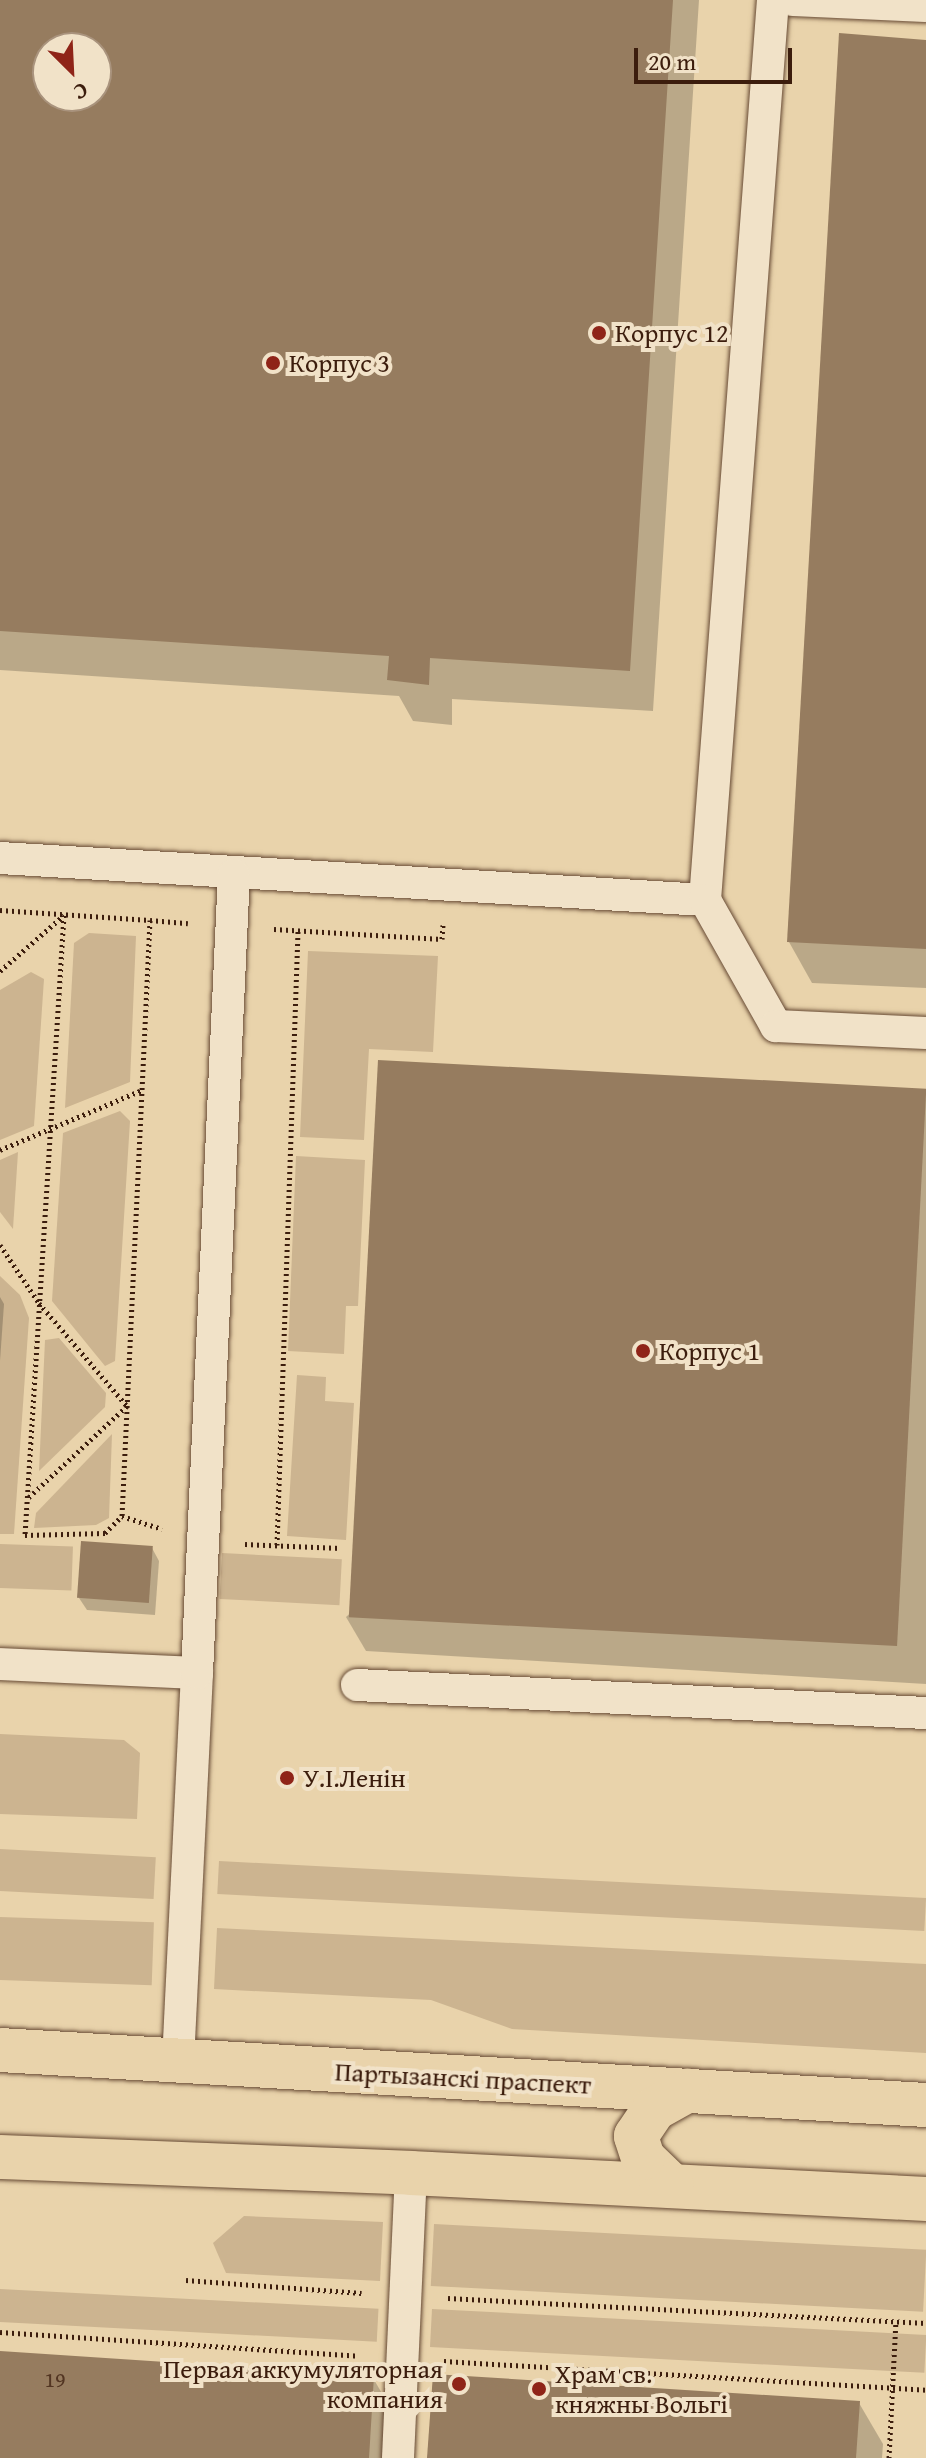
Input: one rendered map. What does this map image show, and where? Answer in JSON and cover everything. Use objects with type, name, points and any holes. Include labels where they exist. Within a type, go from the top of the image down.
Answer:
[{"type":"main road","name":"Партызанскі праспект","points":[[0,2050],[926,2105]]},
{"type":"main road","points":[[672,2186],[643,2158],[636,2136],[654,2109],[687,2091]]},
{"type":"main road","points":[[0,2157],[411,2173],[926,2199]]},
{"type":"lane","points":[[773,0],[705,900],[776,1026],[926,1033]]},
{"type":"lane","points":[[793,0],[926,6]]},
{"type":"lane","points":[[0,858],[234,875],[705,900]]},
{"type":"lane","points":[[178,2060],[234,875]]},
{"type":"lane","points":[[0,1664],[197,1673]]},
{"type":"lane","points":[[357,1685],[926,1713]]},
{"type":"lane","points":[[398,2458],[411,2173]]},
{"type":"path","points":[[0,910],[442,939]]},
{"type":"path","points":[[64,915],[25,1535],[105,1533],[122,1516],[150,920]]},
{"type":"path","points":[[0,971],[64,915]]},
{"type":"path","points":[[277,1545],[298,931]]},
{"type":"path","points":[[0,1150],[142,1090]]},
{"type":"path","points":[[0,1245],[39,1303],[127,1406]]},
{"type":"path","points":[[27,1499],[127,1406]]},
{"type":"path","points":[[122,1516],[203,1543],[341,1548]]},
{"type":"path","points":[[186,2280],[405,2296],[926,2323]]},
{"type":"path","points":[[889,2458],[896,2321]]},
{"type":"path","points":[[0,2332],[926,2390]]},
{"type":"shaded area","points":[[89,933],[136,936],[130,1082],[65,1108],[74,943]]},
{"type":"shaded area","points":[[308,951],[438,956],[433,1052],[369,1049],[364,1140],[300,1137]]},
{"type":"shaded area","points":[[31,972],[44,979],[34,1126],[0,1140],[0,990]]},
{"type":"shaded area","points":[[120,1111],[130,1121],[115,1361],[105,1366],[52,1301],[63,1133]]},
{"type":"shaded area","points":[[18,1152],[13,1229],[0,1212],[0,1160]]},
{"type":"shaded area","points":[[296,1156],[365,1160],[358,1306],[346,1306],[344,1354],[288,1351]]},
{"type":"shaded area","points":[[0,1276],[20,1295],[29,1318],[14,1534],[0,1534]]},
{"type":"shaded area","points":[[59,1338],[106,1393],[105,1407],[39,1471],[45,1340]]},
{"type":"shaded area","points":[[297,1375],[326,1377],[325,1401],[354,1403],[346,1540],[287,1536]]},
{"type":"shaded area","points":[[112,1434],[109,1518],[96,1525],[34,1528],[36,1513]]},
{"type":"shaded area","points":[[0,1544],[73,1547],[71,1591],[0,1588]]},
{"type":"shaded area","points":[[222,1553],[342,1559],[339,1605],[220,1599]]},
{"type":"shaded area","points":[[0,1734],[124,1740],[140,1753],[137,1819],[0,1814]]},
{"type":"shaded area","points":[[0,1849],[156,1857],[154,1899],[0,1891]]},
{"type":"shaded area","points":[[219,1861],[926,1898],[924,1931],[217,1894]]},
{"type":"shaded area","points":[[0,1917],[154,1922],[152,1985],[0,1980]]},
{"type":"shaded area","points":[[217,1928],[926,1964],[926,2053],[512,2029],[431,2000],[214,1989]]},
{"type":"shaded area","points":[[244,2216],[383,2222],[380,2281],[226,2273],[213,2243]]},
{"type":"shaded area","points":[[434,2224],[926,2250],[923,2312],[431,2286]]},
{"type":"shaded area","points":[[0,2289],[378,2309],[377,2342],[0,2322]]},
{"type":"shaded area","points":[[432,2309],[926,2335],[924,2373],[430,2347]]},
{"type":"building","name":"Корпус 3","points":[[0,0],[673,0],[630,671],[430,658],[429,685],[387,680],[389,656],[0,631]]},
{"type":"building","points":[[839,33],[926,40],[926,949],[787,942]]},
{"type":"building","name":"Корпус 1","points":[[378,1060],[926,1089],[897,1646],[349,1617]]},
{"type":"building","points":[[81,1541],[153,1546],[149,1603],[77,1598]]},
{"type":"building","points":[[0,2351],[374,2376],[369,2458],[0,2458]]},
{"type":"building","points":[[433,2374],[860,2401],[856,2458],[427,2458]]},
{"type":"place","name":"Корпус 12","points":[[599,333]]},
{"type":"place","name":"Корпус 3","points":[[273,363]]},
{"type":"place","name":"Корпус 1","points":[[643,1351]]},
{"type":"place","name":"У.І.Ленін","points":[[287,1778]]},
{"type":"place","name":"Первая аккумуляторная компания","points":[[459,2384]]},
{"type":"place","name":"Храм св. княжны Вольгі","points":[[539,2389]]}]
